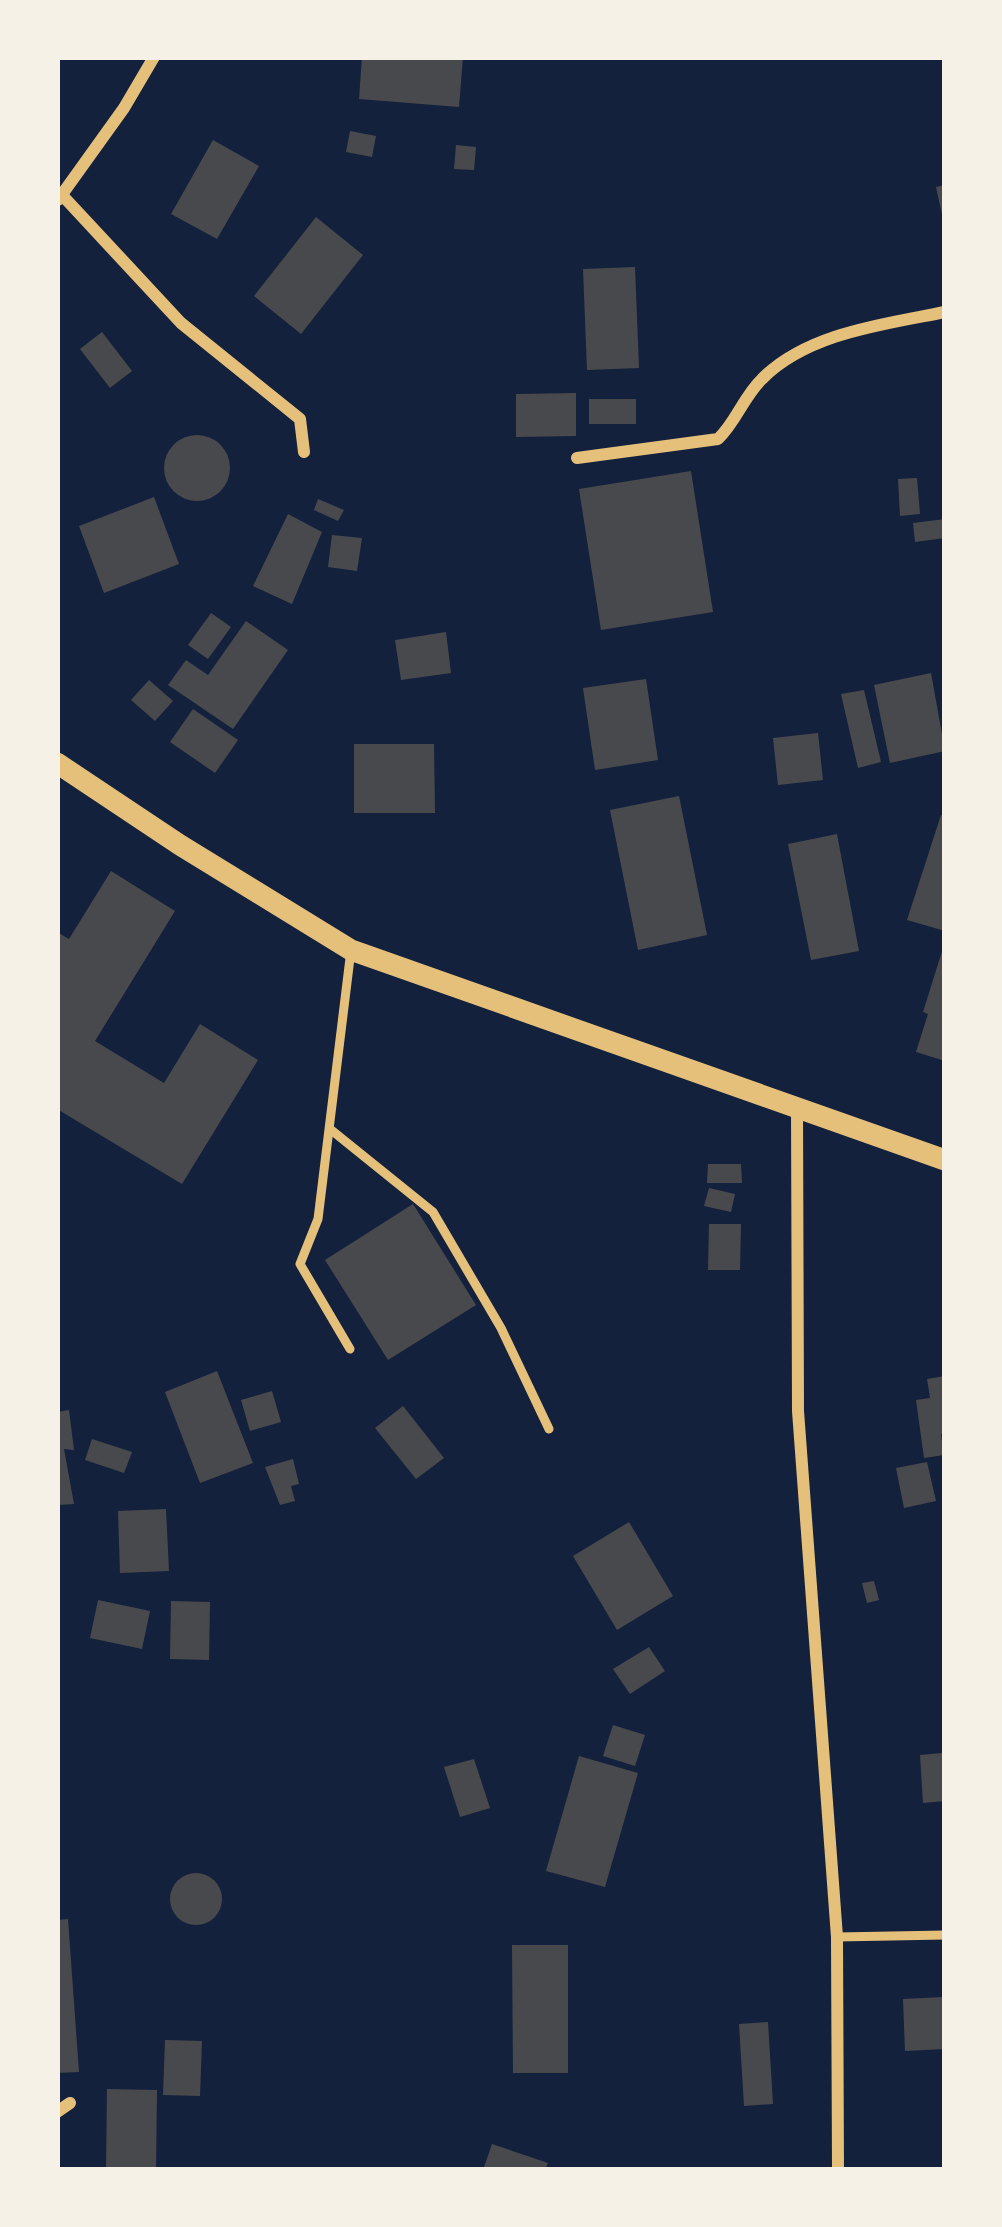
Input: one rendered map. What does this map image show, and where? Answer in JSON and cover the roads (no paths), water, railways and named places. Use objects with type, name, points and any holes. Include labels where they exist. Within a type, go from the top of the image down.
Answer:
[{"type":"street","points":[[154,57],[124,108],[59,198],[181,323],[300,418],[304,452]]},
{"type":"street","points":[[577,458],[718,440],[759,381],[788,358],[873,326],[945,312]]},
{"type":"street","points":[[57,764],[351,950],[945,1160]]},
{"type":"street","points":[[797,1107],[798,1411],[837,1937],[838,2170]]},
{"type":"street","points":[[57,2112],[70,2102]]},
{"type":"lane","points":[[350,1349],[300,1264],[318,1219],[351,950]]},
{"type":"lane","points":[[330,1129],[434,1212],[501,1328],[550,1429]]},
{"type":"lane","points":[[837,1937],[945,1935]]}]
